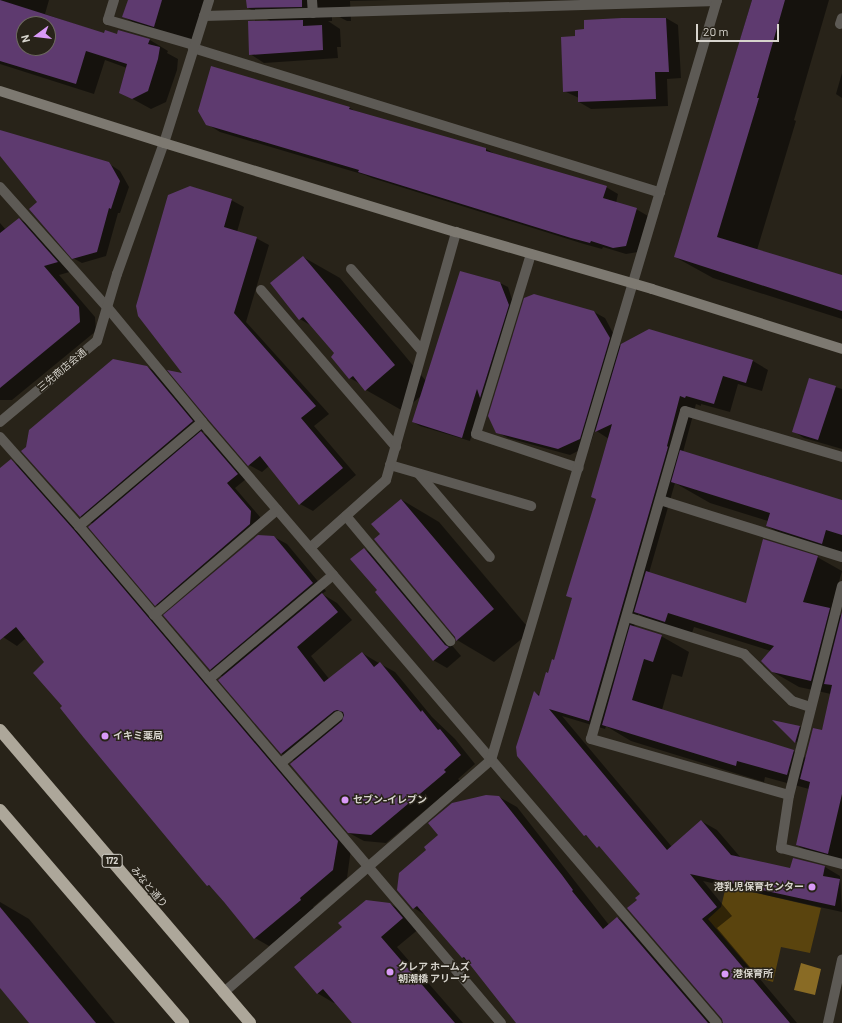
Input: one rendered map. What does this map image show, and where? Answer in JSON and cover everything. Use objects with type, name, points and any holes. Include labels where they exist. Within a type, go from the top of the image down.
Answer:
[{"type":"highway","name":"みなと通り","points":[[0,730],[250,1023]]},
{"type":"highway","points":[[0,810],[183,1023]]},
{"type":"street","points":[[114,0],[108,20],[660,193]]},
{"type":"street","name":"三先商店会通","points":[[0,422],[97,341],[107,307],[164,143],[209,0]]},
{"type":"street","points":[[312,0],[313,13]]},
{"type":"street","points":[[204,16],[717,0],[634,284],[491,760],[223,993]]},
{"type":"street","points":[[0,91],[164,143],[456,232],[634,284],[842,349]]},
{"type":"street","points":[[0,187],[107,307],[202,422],[333,576],[717,1023]]},
{"type":"street","points":[[310,548],[386,480],[456,232]]},
{"type":"street","points":[[530,254],[476,434],[579,468]]},
{"type":"street","points":[[351,269],[422,351]]},
{"type":"street","points":[[261,290],[396,447]]},
{"type":"street","points":[[789,795],[591,739],[686,411],[842,457]]},
{"type":"street","points":[[79,526],[202,422]]},
{"type":"street","points":[[0,437],[79,526],[501,1023]]},
{"type":"street","points":[[390,465],[531,506]]},
{"type":"street","points":[[419,474],[490,557]]},
{"type":"street","points":[[660,500],[842,557]]},
{"type":"street","points":[[154,615],[277,510]]},
{"type":"street","points":[[346,516],[450,641]]},
{"type":"street","points":[[208,679],[333,576]]},
{"type":"street","points":[[842,586],[789,795],[781,848],[842,864]]},
{"type":"street","points":[[627,617],[744,654],[792,701],[811,707]]},
{"type":"street","points":[[281,763],[338,716]]},
{"type":"street","points":[[828,1023],[842,960]]},
{"type":"shaded area","points":[[726,886],[821,908],[810,953],[781,947],[773,982],[758,978],[708,919],[721,907]]},
{"type":"shaded area","points":[[801,963],[821,969],[815,995],[794,990]]},
{"type":"building","points":[[0,0],[50,16],[16,16],[16,56],[56,56],[56,18],[104,33],[105,30],[117,34],[118,30],[150,39],[148,44],[160,47],[158,59],[148,91],[132,99],[119,93],[127,64],[86,51],[76,84],[0,61]]},
{"type":"building","points":[[128,0],[162,0],[154,27],[122,17]]},
{"type":"building","points":[[246,0],[302,0],[302,7],[247,8]]},
{"type":"building","points":[[752,0],[785,0],[757,98],[759,98],[717,237],[842,275],[842,311],[674,257]]},
{"type":"building","points":[[666,18],[669,72],[655,72],[656,99],[578,102],[578,91],[563,92],[561,37],[575,36],[575,30],[584,29],[584,20]]},
{"type":"building","points":[[303,20],[303,26],[322,25],[323,50],[249,55],[248,21]]},
{"type":"building","points":[[211,66],[350,107],[349,109],[486,148],[486,151],[607,186],[603,198],[637,208],[626,246],[613,248],[591,241],[590,243],[571,238],[358,172],[359,170],[206,125],[198,111]]},
{"type":"building","points":[[0,130],[109,162],[120,181],[111,209],[109,208],[97,252],[72,259],[29,209],[37,202],[0,156]]},
{"type":"building","points":[[190,186],[232,199],[224,227],[257,237],[234,313],[316,406],[301,418],[343,468],[299,505],[260,456],[248,466],[207,418],[167,370],[182,373],[138,316],[136,306],[168,195]]},
{"type":"building","points":[[19,218],[58,262],[44,266],[79,307],[80,322],[0,388],[0,233]]},
{"type":"building","points":[[303,256],[395,365],[365,391],[353,376],[349,379],[331,357],[334,353],[303,317],[299,320],[270,283]]},
{"type":"building","points":[[460,271],[500,282],[509,305],[480,398],[477,389],[462,438],[412,422]]},
{"type":"building","points":[[534,294],[594,311],[610,338],[580,439],[558,449],[496,433],[488,416],[524,298]]},
{"type":"building","points":[[649,329],[753,360],[746,383],[723,376],[714,404],[686,396],[685,398],[680,396],[667,446],[668,447],[589,721],[549,709],[667,850],[701,820],[731,855],[790,868],[793,858],[825,866],[823,876],[840,879],[835,906],[690,874],[717,907],[702,919],[790,1023],[723,1023],[722,1019],[627,908],[637,900],[635,898],[640,894],[599,846],[597,848],[586,835],[584,836],[517,756],[516,747],[534,691],[539,696],[546,672],[548,673],[552,659],[554,660],[572,598],[566,596],[596,499],[591,497],[612,424],[595,432],[621,344]]},
{"type":"building","points":[[113,359],[147,366],[193,421],[80,517],[21,451],[26,447],[29,430]]},
{"type":"building","points":[[809,378],[836,386],[818,440],[792,432]]},
{"type":"building","points":[[201,431],[238,474],[227,483],[251,511],[250,524],[155,606],[88,527]]},
{"type":"building","points":[[680,450],[842,500],[842,535],[826,530],[822,544],[766,526],[770,513],[671,482]]},
{"type":"building","points":[[11,459],[74,530],[338,841],[333,870],[300,898],[301,900],[254,939],[224,902],[209,885],[207,886],[191,867],[84,738],[60,708],[62,706],[33,673],[44,662],[16,627],[0,640],[0,468]]},
{"type":"building","points":[[401,499],[494,609],[456,641],[455,637],[374,539],[380,534],[371,524]]},
{"type":"building","points":[[258,535],[274,536],[313,583],[210,670],[163,615]]},
{"type":"building","points":[[763,539],[818,556],[803,602],[830,608],[811,681],[772,672],[761,661],[774,646],[668,613],[665,622],[634,612],[646,571],[746,603]]},
{"type":"building","points":[[364,548],[445,645],[449,647],[433,661],[375,592],[377,590],[350,559]]},
{"type":"building","points":[[322,593],[338,612],[297,647],[324,682],[362,652],[374,667],[380,662],[421,712],[422,710],[438,730],[440,729],[461,755],[444,770],[446,772],[371,835],[348,833],[290,764],[342,721],[344,715],[343,712],[337,710],[334,711],[281,754],[218,680]]},
{"type":"building","points":[[842,612],[842,794],[828,854],[796,845],[810,782],[800,779],[813,728],[822,730],[832,685],[824,684]]},
{"type":"building","points":[[630,625],[662,635],[653,662],[644,659],[632,700],[794,750],[787,775],[737,761],[736,766],[602,725]]},
{"type":"building","points":[[772,720],[800,726],[795,743]]},
{"type":"building","points":[[486,795],[499,796],[603,929],[617,917],[708,1023],[516,1023],[464,957],[462,958],[417,906],[413,909],[397,890],[399,873],[426,850],[424,847],[438,835],[428,823],[452,803]]},
{"type":"building","points":[[366,900],[390,903],[403,918],[381,937],[455,1023],[352,1023],[323,989],[317,994],[294,967],[342,927],[338,923]]},
{"type":"building","points":[[0,907],[96,1023],[29,1023],[0,988]]},
{"type":"place","name":"イキミ薬局","points":[[105,736]]},
{"type":"place","name":"セブン-イレブン","points":[[345,800]]},
{"type":"place","name":"港乳児保育センター","points":[[812,887]]},
{"type":"place","name":"クレア ホームズ 朝潮橋 アリーナ","points":[[390,972]]},
{"type":"place","name":"港保育所","points":[[725,974]]}]
